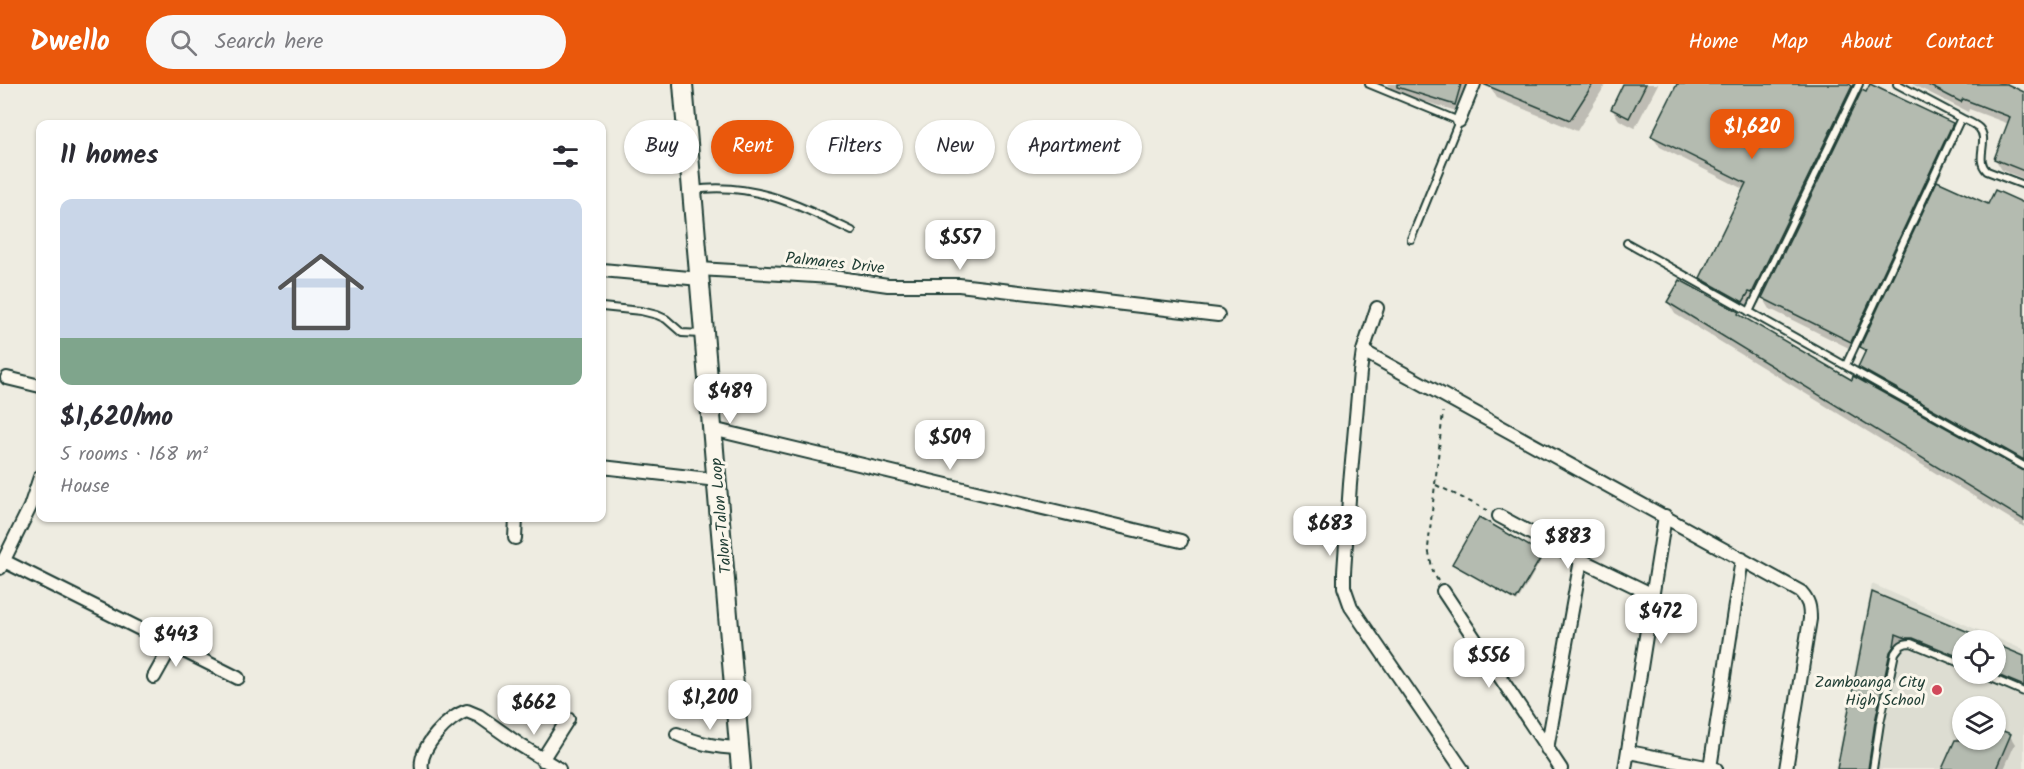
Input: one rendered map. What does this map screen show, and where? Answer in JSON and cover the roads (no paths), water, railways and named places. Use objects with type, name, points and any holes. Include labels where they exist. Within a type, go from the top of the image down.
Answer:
[{"type":"street","name":"Talon-Talon Loop","points":[[683,84],[741,769]]},
{"type":"street","points":[[1459,121],[1474,84]]},
{"type":"street","name":"Palmares Drive","points":[[606,270],[832,277],[888,285],[959,285],[1218,315]]},
{"type":"street","points":[[1377,308],[1363,351],[1350,484],[1344,587],[1351,607],[1462,769]]},
{"type":"street","points":[[1363,351],[1801,592],[1807,598],[1810,619],[1786,769]]},
{"type":"street","points":[[7,378],[36,385]]},
{"type":"street","points":[[712,429],[1181,541]]},
{"type":"street","points":[[606,467],[717,480]]},
{"type":"street","points":[[36,489],[30,507],[2,565],[238,678]]},
{"type":"street","points":[[1498,516],[1653,595]]},
{"type":"street","points":[[1625,769],[1665,516]]},
{"type":"street","points":[[515,538],[516,522]]},
{"type":"street","points":[[1629,752],[1713,768],[1742,559]]},
{"type":"street","points":[[1547,749],[1581,560]]},
{"type":"street","points":[[1443,591],[1561,769]]},
{"type":"street","points":[[154,677],[172,645]]},
{"type":"street","points":[[422,769],[423,756],[438,732],[459,713],[467,711],[479,716],[558,769]]},
{"type":"street","points":[[543,760],[568,719]]},
{"type":"street","points":[[677,734],[695,743],[739,748]]},
{"type":"lane","points":[[1369,84],[1459,121],[1411,239]]},
{"type":"lane","points":[[1749,312],[1859,84]]},
{"type":"lane","points":[[1897,84],[1980,129],[1983,137],[1981,161],[1983,168],[2024,185]]},
{"type":"lane","points":[[1846,365],[1961,118]]},
{"type":"lane","points":[[692,190],[721,188],[754,191],[809,210],[852,231]]},
{"type":"lane","points":[[1628,243],[2024,466]]},
{"type":"lane","points":[[606,308],[641,311],[657,315],[666,319],[677,331],[704,334]]},
{"type":"lane","points":[[1873,769],[1880,723],[1895,653],[1899,646],[1911,643],[1952,660]]},
{"type":"lane","points":[[2005,684],[2024,692]]},
{"type":"place","name":"Zamboanga City High School","points":[[1937,690]]}]
